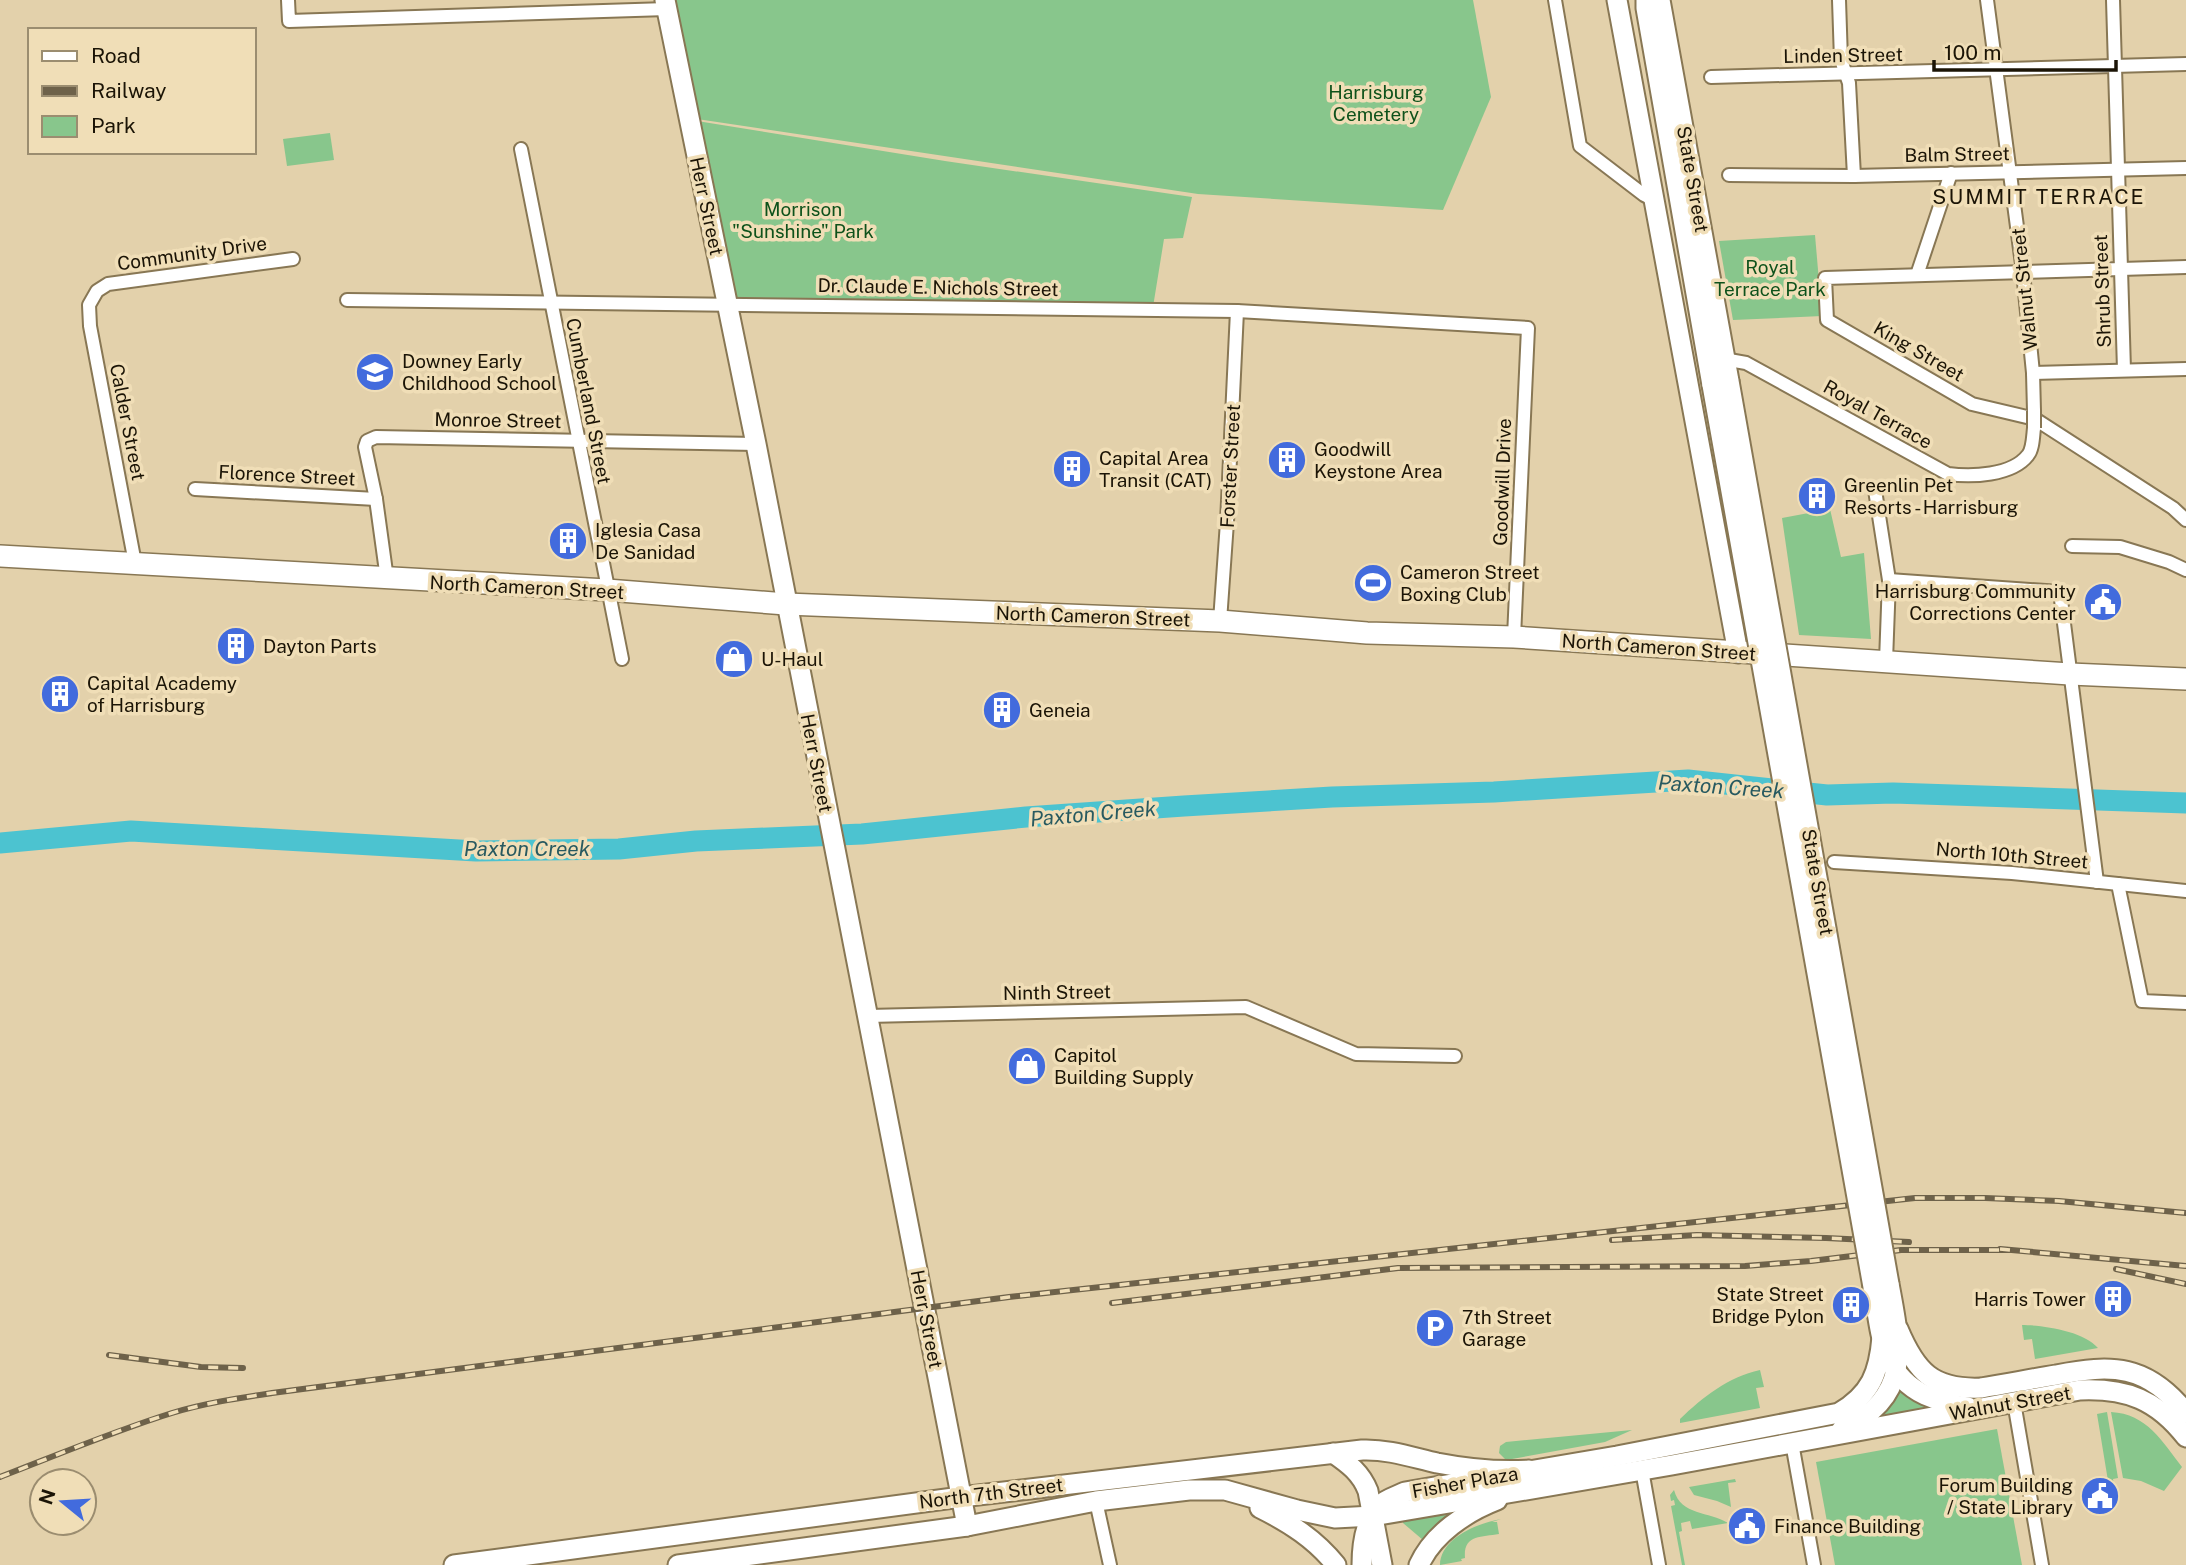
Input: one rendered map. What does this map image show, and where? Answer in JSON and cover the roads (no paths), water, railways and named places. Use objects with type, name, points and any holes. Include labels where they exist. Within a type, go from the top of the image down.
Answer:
[{"type":"highway","name":"North Cameron Street","points":[[0,556],[607,590],[786,604],[1220,621],[1367,633],[1514,637],[2070,674],[2186,679]]},
{"type":"main road","points":[[1617,0],[1738,653]]},
{"type":"main road","name":"State Street","points":[[1646,0],[1648,22],[1721,383],[1881,1286],[1890,1333],[1899,1357],[1896,1372],[1882,1400],[1848,1426],[1820,1438]]},
{"type":"main road","name":"State Street","points":[[1660,0],[1716,358]]},
{"type":"main road","name":"Herr Street","points":[[666,5],[756,444],[967,1526]]},
{"type":"main road","name":"Walnut Street","points":[[1890,1333],[1906,1348],[1919,1367],[1935,1381],[1949,1386],[1981,1388],[2084,1369],[2121,1369],[2154,1382],[2186,1413]]},
{"type":"main road","name":"Fisher Plaza","points":[[1373,1516],[1384,1502],[1405,1492],[1839,1413],[1858,1400],[1871,1383],[1890,1333]]},
{"type":"main road","points":[[1896,1372],[1905,1382],[1933,1399],[1964,1407],[1986,1407]]},
{"type":"main road","name":"Walnut Street","points":[[1820,1438],[2080,1390],[2098,1389],[2118,1391],[2155,1406],[2171,1419],[2186,1437]]},
{"type":"main road","name":"Fisher Plaza","points":[[1373,1516],[1820,1438]]},
{"type":"main road","name":"North 7th Street","points":[[454,1565],[1130,1475],[1376,1449],[1465,1468],[1490,1471],[1529,1470]]},
{"type":"main road","points":[[1333,1453],[1364,1480],[1382,1565]]},
{"type":"main road","points":[[1207,1489],[1245,1501],[1296,1527],[1313,1540],[1336,1565]]},
{"type":"main road","name":"North 7th Street","points":[[678,1565],[967,1526],[1096,1501],[1207,1489],[1243,1494],[1316,1515],[1335,1518],[1373,1516]]},
{"type":"main road","points":[[1419,1565],[1432,1544],[1459,1520],[1493,1502],[1524,1491]]},
{"type":"main road","points":[[1362,1565],[1363,1541],[1373,1516]]},
{"type":"street","points":[[288,0],[289,21],[493,15],[580,6],[666,5]]},
{"type":"street","points":[[491,0],[493,15]]},
{"type":"street","points":[[1555,0],[1580,146],[1654,200]]},
{"type":"street","points":[[1839,0],[1841,60],[1849,83],[1854,176]]},
{"type":"street","name":"Walnut Street","points":[[1987,0],[2023,272],[2033,373],[2035,419],[2030,453]]},
{"type":"street","name":"Shrub Street","points":[[2113,0],[2124,370]]},
{"type":"street","name":"Linden Street","points":[[1711,78],[2186,64]]},
{"type":"street","name":"Cumberland Street","points":[[521,149],[622,659]]},
{"type":"street","name":"Balm Street","points":[[1729,175],[1854,176],[2186,168]]},
{"type":"street","points":[[1951,173],[1917,275],[2186,267]]},
{"type":"street","name":"Community Drive","points":[[97,291],[108,284],[293,259]]},
{"type":"street","name":"King Street","points":[[1917,275],[1825,278],[1827,320],[1972,404],[2035,419]]},
{"type":"street","name":"Calder Street","points":[[97,291],[89,305],[90,326],[135,563]]},
{"type":"street","name":"Dr. Claude E. Nichols Street","points":[[348,300],[1237,311],[1528,328]]},
{"type":"street","name":"Forster Street","points":[[1220,621],[1237,311]]},
{"type":"street","name":"Goodwill Drive","points":[[1514,637],[1528,328]]},
{"type":"street","name":"Royal Terrace","points":[[1716,358],[1746,363],[1948,474],[1965,476],[2003,470],[2020,462],[2030,453]]},
{"type":"street","points":[[2033,373],[2186,369]]},
{"type":"street","points":[[2035,419],[2186,520]]},
{"type":"street","name":"Monroe Street","points":[[376,499],[365,447],[367,441],[376,437],[756,444]]},
{"type":"street","name":"Florence Street","points":[[195,489],[376,499]]},
{"type":"street","points":[[1875,490],[1889,580],[1885,661]]},
{"type":"street","points":[[376,499],[387,579]]},
{"type":"street","points":[[2072,546],[2119,547],[2186,570]]},
{"type":"street","points":[[1889,580],[2060,592],[2097,882]]},
{"type":"street","name":"North 10th Street","points":[[1833,862],[2012,873],[2186,891]]},
{"type":"street","points":[[2118,884],[2142,1001],[2186,1003]]},
{"type":"street","name":"Ninth Street","points":[[868,1016],[1247,1007],[1356,1054],[1455,1056]]},
{"type":"street","points":[[2014,1402],[2042,1565]]},
{"type":"street","points":[[1792,1443],[1814,1565]]},
{"type":"street","points":[[1642,1470],[1659,1565]]},
{"type":"street","points":[[1096,1501],[1110,1565]]},
{"type":"waterway","name":"Paxton Creek","points":[[0,843],[131,831],[476,851],[619,849],[696,841],[862,834],[1026,817],[1184,806],[1688,780],[1827,795],[1893,793],[2186,803]]},
{"type":"railway","points":[[0,1477],[150,1420],[222,1401],[1009,1297],[1915,1198],[2059,1201],[2186,1213]]},
{"type":"railway","points":[[1612,1240],[1697,1235],[1909,1242]]},
{"type":"railway","points":[[2000,1249],[2186,1266]]},
{"type":"railway","points":[[1112,1303],[1398,1268],[1745,1266],[1901,1250],[2009,1250]]},
{"type":"railway","points":[[2116,1269],[2186,1284]]},
{"type":"railway","points":[[109,1355],[201,1367],[243,1368]]},
{"type":"place","name":"Downey Early Childhood School","points":[[375,372]]},
{"type":"place","name":"Goodwill Keystone Area","points":[[1287,460]]},
{"type":"place","name":"Capital Area Transit (CAT)","points":[[1072,469]]},
{"type":"place","name":"Greenlin Pet Resorts - Harrisburg","points":[[1817,496]]},
{"type":"place","name":"Iglesia Casa De Sanidad","points":[[568,541]]},
{"type":"place","name":"Cameron Street Boxing Club","points":[[1373,583]]},
{"type":"place","name":"Harrisburg Community Corrections Center","points":[[2103,602]]},
{"type":"place","name":"Dayton Parts","points":[[236,646]]},
{"type":"place","name":"U-Haul","points":[[734,659]]},
{"type":"place","name":"Capital Academy of Harrisburg","points":[[60,694]]},
{"type":"place","name":"Geneia","points":[[1002,710]]},
{"type":"place","name":"Capitol Building Supply","points":[[1027,1066]]},
{"type":"place","name":"Harris Tower","points":[[2113,1299]]},
{"type":"place","name":"State Street Bridge Pylon","points":[[1851,1305]]},
{"type":"place","name":"7th Street Garage","points":[[1435,1328]]},
{"type":"place","name":"Forum Building / State Library","points":[[2100,1496]]},
{"type":"place","name":"Finance Building","points":[[1747,1526]]},
{"type":"district","name":"SUMMIT TERRACE","points":[[2039,197]]},
{"type":"park label","name":"Harrisburg Cemetery","points":[[1376,103]]},
{"type":"park label","name":"Morrison \"Sunshine\" Park","points":[[803,220]]},
{"type":"park label","name":"Royal Terrace Park","points":[[1770,278]]}]
